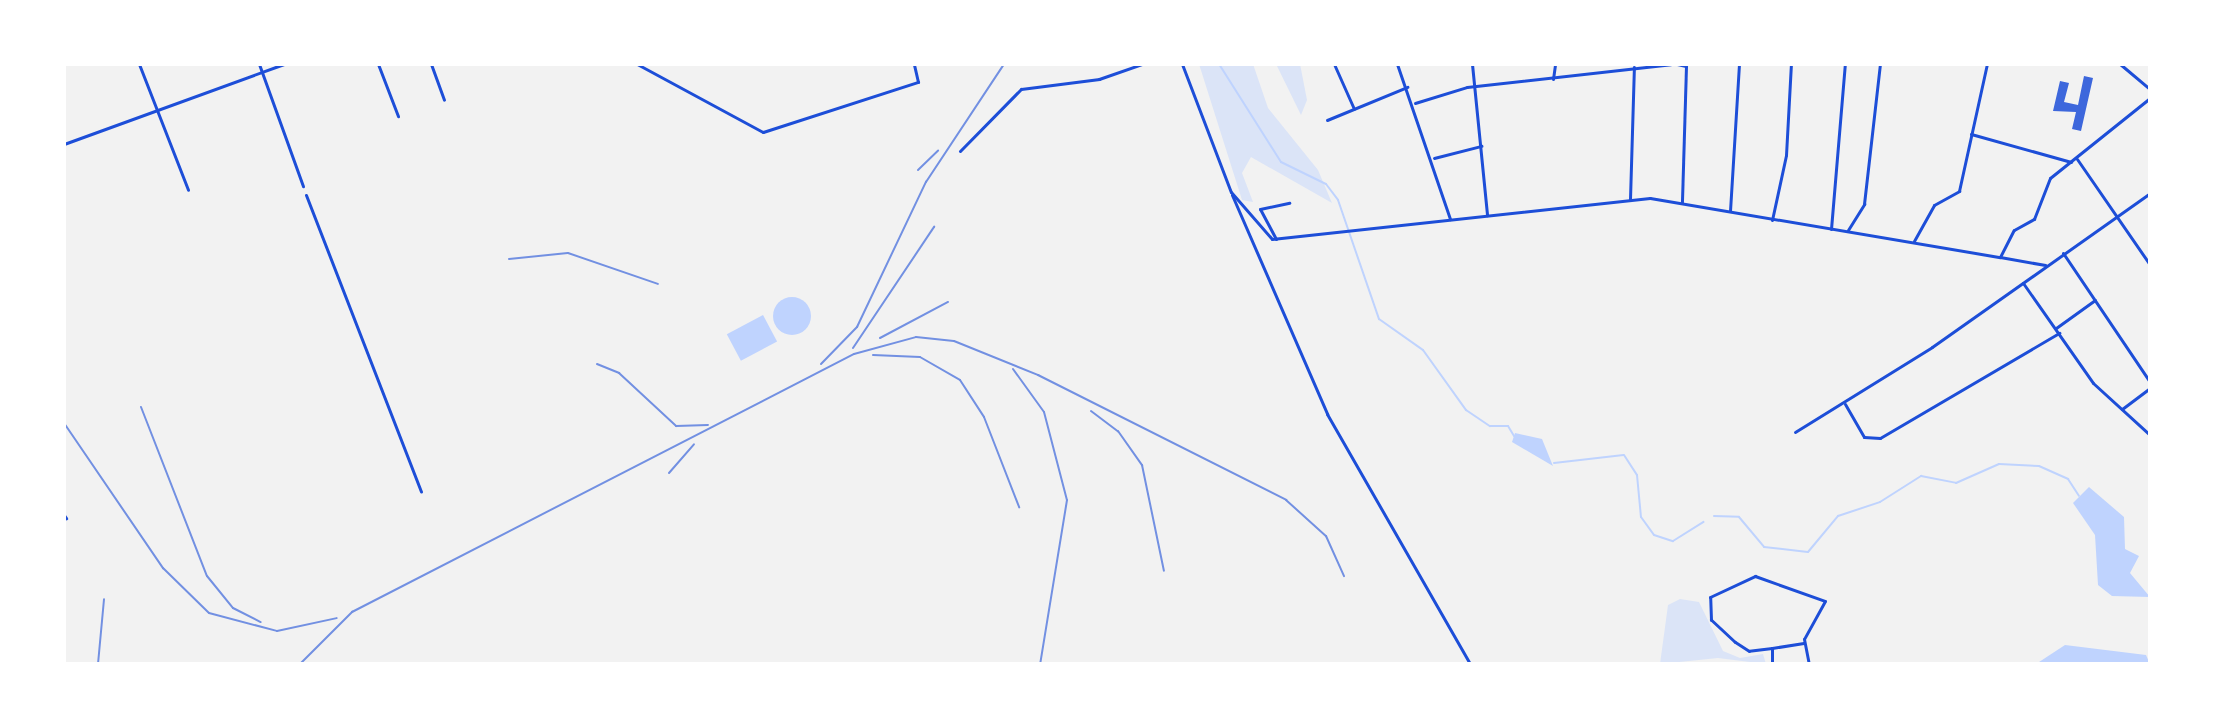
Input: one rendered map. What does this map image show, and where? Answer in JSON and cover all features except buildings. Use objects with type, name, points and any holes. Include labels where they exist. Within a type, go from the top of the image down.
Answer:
[{"type":"street","points":[[139,64],[188,190]]},
{"type":"street","points":[[259,64],[303,186]]},
{"type":"street","points":[[64,144],[284,64]]},
{"type":"street","points":[[378,64],[398,116]]},
{"type":"street","points":[[431,64],[444,100]]},
{"type":"street","points":[[637,64],[745,125],[787,128],[918,82],[914,64]]},
{"type":"street","points":[[960,151],[1021,89],[1099,79],[1142,64]]},
{"type":"street","points":[[1182,64],[1231,192],[1327,414],[1470,664]]},
{"type":"street","points":[[1334,64],[1354,109]]},
{"type":"street","points":[[1397,64],[1415,103],[1434,158],[1450,219]]},
{"type":"street","points":[[1472,64],[1487,215]]},
{"type":"street","points":[[1553,79],[1555,64]]},
{"type":"street","points":[[1415,103],[1476,86],[1553,79],[1648,64],[1671,64]]},
{"type":"street","points":[[1677,64],[1686,66],[1682,202]]},
{"type":"street","points":[[1730,211],[1739,64]]},
{"type":"street","points":[[1772,220],[1786,155],[1791,64]]},
{"type":"street","points":[[1831,229],[1845,64]]},
{"type":"street","points":[[1848,231],[1864,204],[1880,64]]},
{"type":"street","points":[[1914,241],[1934,205],[1959,191],[1987,64]]},
{"type":"street","points":[[2120,64],[2150,89]]},
{"type":"street","points":[[1630,199],[1634,67]]},
{"type":"street","points":[[1327,120],[1407,87]]},
{"type":"street","points":[[2000,257],[2014,230],[2034,219],[2045,184],[2150,98]]},
{"type":"street","points":[[1971,134],[2071,162]]},
{"type":"street","points":[[1434,158],[1482,146]]},
{"type":"street","points":[[2077,159],[2150,265]]},
{"type":"street","points":[[1231,192],[1276,239]]},
{"type":"street","points":[[1795,432],[1845,404],[2150,193]]},
{"type":"street","points":[[306,195],[421,491]]},
{"type":"street","points":[[1276,239],[1342,229],[1630,199],[1682,202],[2045,265]]},
{"type":"street","points":[[1276,239],[1260,209],[1289,203]]},
{"type":"street","points":[[2063,253],[2150,382]]},
{"type":"street","points":[[2023,283],[2093,383],[2150,435]]},
{"type":"street","points":[[1845,404],[1868,439],[1926,417],[2057,330],[2095,300]]},
{"type":"street","points":[[2122,409],[2150,388]]},
{"type":"street","points":[[1804,643],[1749,651],[1711,620],[1710,597],[1755,576],[1825,601],[1804,643],[1809,664]]},
{"type":"street","points":[[1772,648],[1772,664]]},
{"type":"shaded area","points":[[1199,64],[1253,64],[1268,108],[1318,170],[1332,203],[1251,157],[1242,173],[1253,202],[1242,200]]},
{"type":"shaded area","points":[[1276,64],[1300,64],[1307,100],[1301,115]]},
{"type":"shaded area","points":[[1680,599],[1699,602],[1723,651],[1740,658],[1763,654],[1766,664],[1718,658],[1660,664],[1668,605]]},
{"type":"water","points":[[792,297],[805,303],[811,316],[805,329],[792,335],[779,329],[773,316],[779,303]]},
{"type":"water","points":[[763,315],[777,341],[741,361],[727,334]]},
{"type":"water","points":[[1515,433],[1542,439],[1553,466],[1512,442]]},
{"type":"water","points":[[2089,487],[2124,517],[2125,549],[2139,556],[2130,573],[2150,597],[2112,596],[2098,585],[2095,535],[2073,503]]},
{"type":"water","points":[[2065,645],[2146,655],[2150,664],[2036,664]]},
{"type":"waterway","points":[[1219,64],[1281,162],[1326,184],[1338,200],[1379,319],[1423,350],[1466,410],[1490,426],[1508,426],[1514,436]]},
{"type":"waterway","points":[[1554,463],[1624,455],[1637,475],[1641,517],[1654,535],[1673,541],[1703,522]]},
{"type":"waterway","points":[[1714,516],[1739,517],[1764,547],[1808,552],[1838,516],[1880,502],[1921,476],[1956,483],[1999,464],[2039,466],[2068,479],[2079,496]]},
{"type":"railway","points":[[821,364],[857,327],[926,182],[1004,64]]},
{"type":"railway","points":[[918,170],[938,151]]},
{"type":"railway","points":[[853,348],[934,227]]},
{"type":"railway","points":[[509,259],[568,253],[658,284]]},
{"type":"railway","points":[[880,338],[948,302]]},
{"type":"railway","points":[[300,664],[352,612],[854,354],[916,337],[954,341],[1038,375],[1286,500],[1326,536],[1344,576]]},
{"type":"railway","points":[[873,355],[920,357],[960,380],[984,417],[1019,507]]},
{"type":"railway","points":[[597,364],[619,373],[676,426],[708,425]]},
{"type":"railway","points":[[1013,369],[1044,412],[1067,500],[1040,664]]},
{"type":"railway","points":[[141,407],[207,576],[233,608],[261,622]]},
{"type":"railway","points":[[1091,411],[1118,431],[1142,465],[1164,571]]},
{"type":"railway","points":[[64,423],[163,568],[209,613],[277,631],[337,618]]},
{"type":"railway","points":[[669,473],[694,444]]},
{"type":"railway","points":[[98,664],[104,599]]}]
